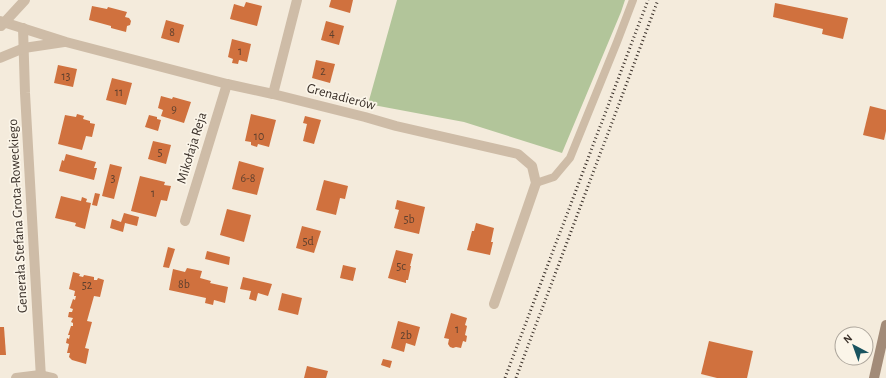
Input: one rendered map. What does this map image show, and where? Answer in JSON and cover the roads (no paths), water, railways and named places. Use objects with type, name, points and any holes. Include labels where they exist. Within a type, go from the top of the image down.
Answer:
[{"type":"main road","points":[[874,378],[886,325]]},
{"type":"street","points":[[2,23],[25,0]]},
{"type":"street","points":[[273,94],[297,0]]},
{"type":"street","name":"Grenadierów","points":[[2,23],[66,42],[227,84],[273,94],[396,126],[518,154],[532,166],[536,183]]},
{"type":"street","name":"Generała Stefana Grota-Roweckiego","points":[[23,28],[40,376]]},
{"type":"street","points":[[0,58],[24,48],[66,42]]},
{"type":"street","name":"Mikołaja Reja","points":[[185,222],[227,84]]},
{"type":"street","points":[[494,304],[536,183]]},
{"type":"street","points":[[16,378],[40,376],[54,378]]},
{"type":"lane","points":[[536,183],[554,177],[570,158],[617,42],[632,0]]},
{"type":"railway","points":[[505,378],[648,0]]},
{"type":"railway","points":[[516,378],[658,0]]}]
